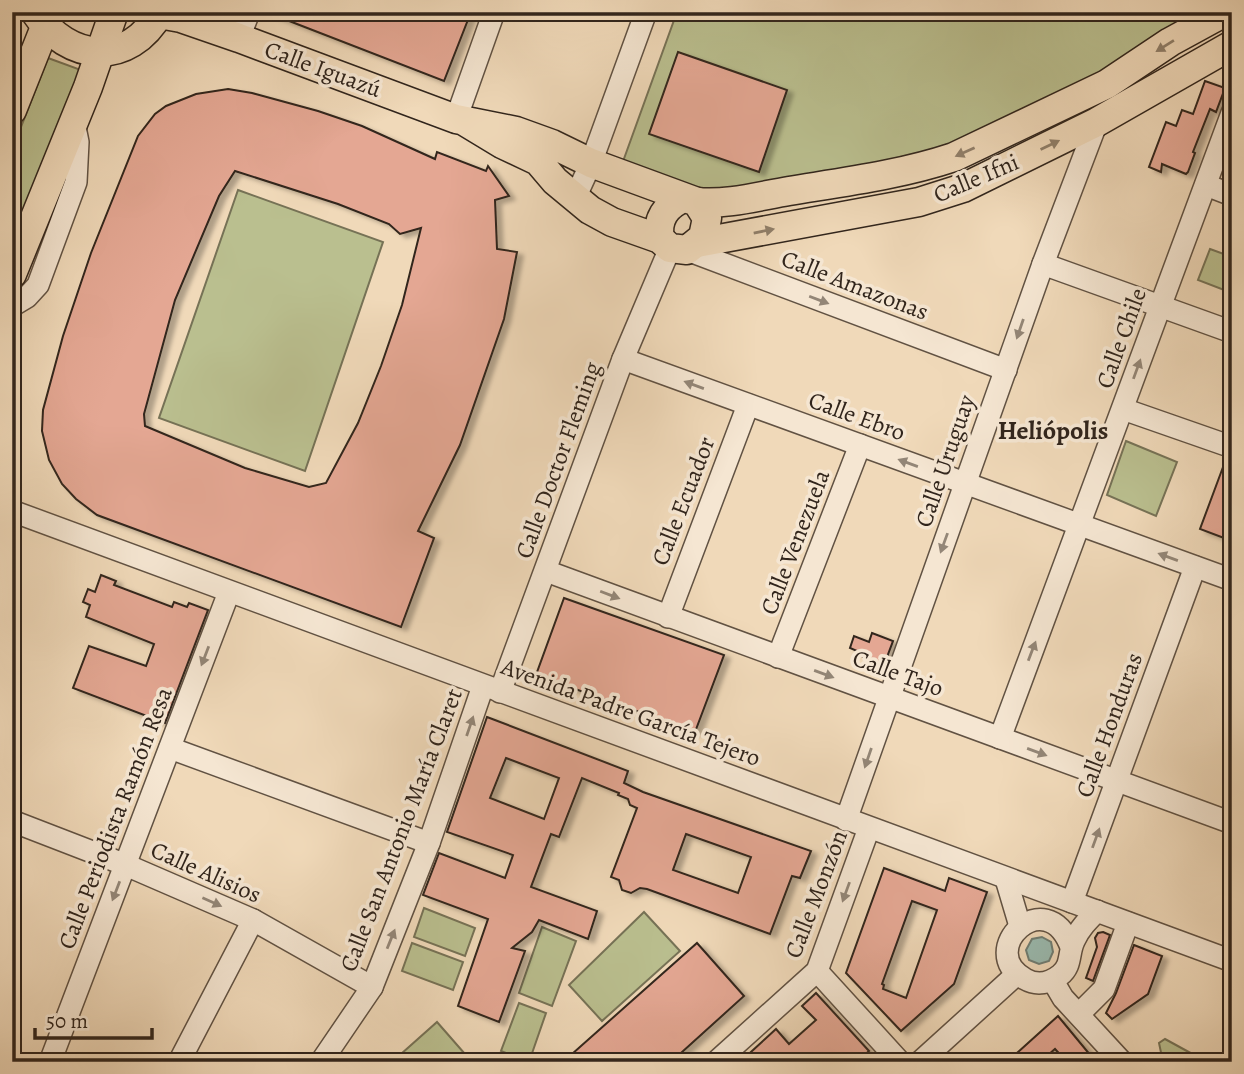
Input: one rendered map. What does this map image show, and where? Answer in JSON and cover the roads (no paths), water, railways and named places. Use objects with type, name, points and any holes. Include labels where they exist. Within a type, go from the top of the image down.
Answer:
[{"type":"main road","points":[[12,275],[74,122],[114,12]]},
{"type":"main road","name":"Calle Ifni","points":[[690,200],[727,202],[844,182],[954,158],[1107,84],[1170,42],[1225,12]]},
{"type":"main road","points":[[44,18],[61,41],[80,50],[100,52],[118,49],[135,41],[170,14]]},
{"type":"main road","name":"Calle Iguazú","points":[[170,14],[244,25],[460,120],[538,161],[555,181],[590,210],[612,222],[679,245]]},
{"type":"main road","points":[[12,110],[44,18]]},
{"type":"main road","name":"Calle Ifni","points":[[679,245],[919,202],[962,188],[1097,122],[1232,45]]},
{"type":"main road","name":"Calle Iguazú","points":[[460,120],[516,131],[690,200]]},
{"type":"main road","points":[[690,200],[705,214],[705,232],[679,245],[659,226],[671,204],[690,200]]},
{"type":"street","points":[[460,120],[494,12]]},
{"type":"street","points":[[575,198],[592,163],[646,12]]},
{"type":"street","name":"Calle Chile","points":[[1000,738],[1232,113]]},
{"type":"street","points":[[12,306],[27,297],[38,285],[76,182],[78,142],[74,122]]},
{"type":"street","name":"Calle Uruguay","points":[[846,820],[1043,264],[1097,122]]},
{"type":"street","points":[[1206,185],[1232,195]]},
{"type":"street","name":"Calle Doctor Fleming","points":[[492,689],[546,571],[623,359],[679,245]]},
{"type":"street","name":"Calle Amazonas","points":[[679,245],[1006,370]]},
{"type":"street","points":[[1043,264],[1232,332]]},
{"type":"street","name":"Calle Ebro","points":[[623,359],[1232,580]]},
{"type":"street","name":"Calle Ecuador","points":[[668,617],[748,405]]},
{"type":"street","points":[[1122,410],[1232,447]]},
{"type":"street","name":"Calle Venezuela","points":[[778,657],[860,445]]},
{"type":"street","name":"Avenida Padre García Tejero","points":[[12,511],[1232,961]]},
{"type":"street","name":"Calle Honduras","points":[[1072,902],[1195,567]]},
{"type":"street","name":"Calle Tajo","points":[[546,571],[1232,823]]},
{"type":"street","name":"Calle Periodista Ramón Resa","points":[[50,1062],[229,592]]},
{"type":"street","name":"Calle San Antonio María Claret","points":[[321,1062],[372,987],[492,689]]},
{"type":"street","points":[[170,748],[429,844]]},
{"type":"street","name":"Calle Alisios","points":[[12,821],[126,864],[253,920],[372,987]]},
{"type":"street","name":"Calle Monzón","points":[[716,1062],[817,971],[869,828]]},
{"type":"street","points":[[1006,878],[1020,926]]},
{"type":"street","points":[[1071,947],[1085,923],[1097,911]]},
{"type":"street","points":[[179,1062],[253,920]]},
{"type":"street","points":[[1032,920],[1045,920],[1058,925],[1067,935],[1071,947],[1070,961],[1064,973],[1053,981],[1040,984],[1027,981],[1010,965],[1009,943],[1013,934],[1020,926],[1032,920]]},
{"type":"street","points":[[1079,1014],[1104,989],[1128,923]]},
{"type":"street","points":[[817,971],[900,1062]]},
{"type":"street","points":[[920,1062],[1017,974]]},
{"type":"street","points":[[1053,981],[1063,998],[1122,1062]]},
{"type":"water","points":[[1042,937],[1051,942],[1053,952],[1049,961],[1039,964],[1029,960],[1026,950],[1032,939]]},
{"type":"district","name":"Heliópolis","points":[[1053,430]]}]
